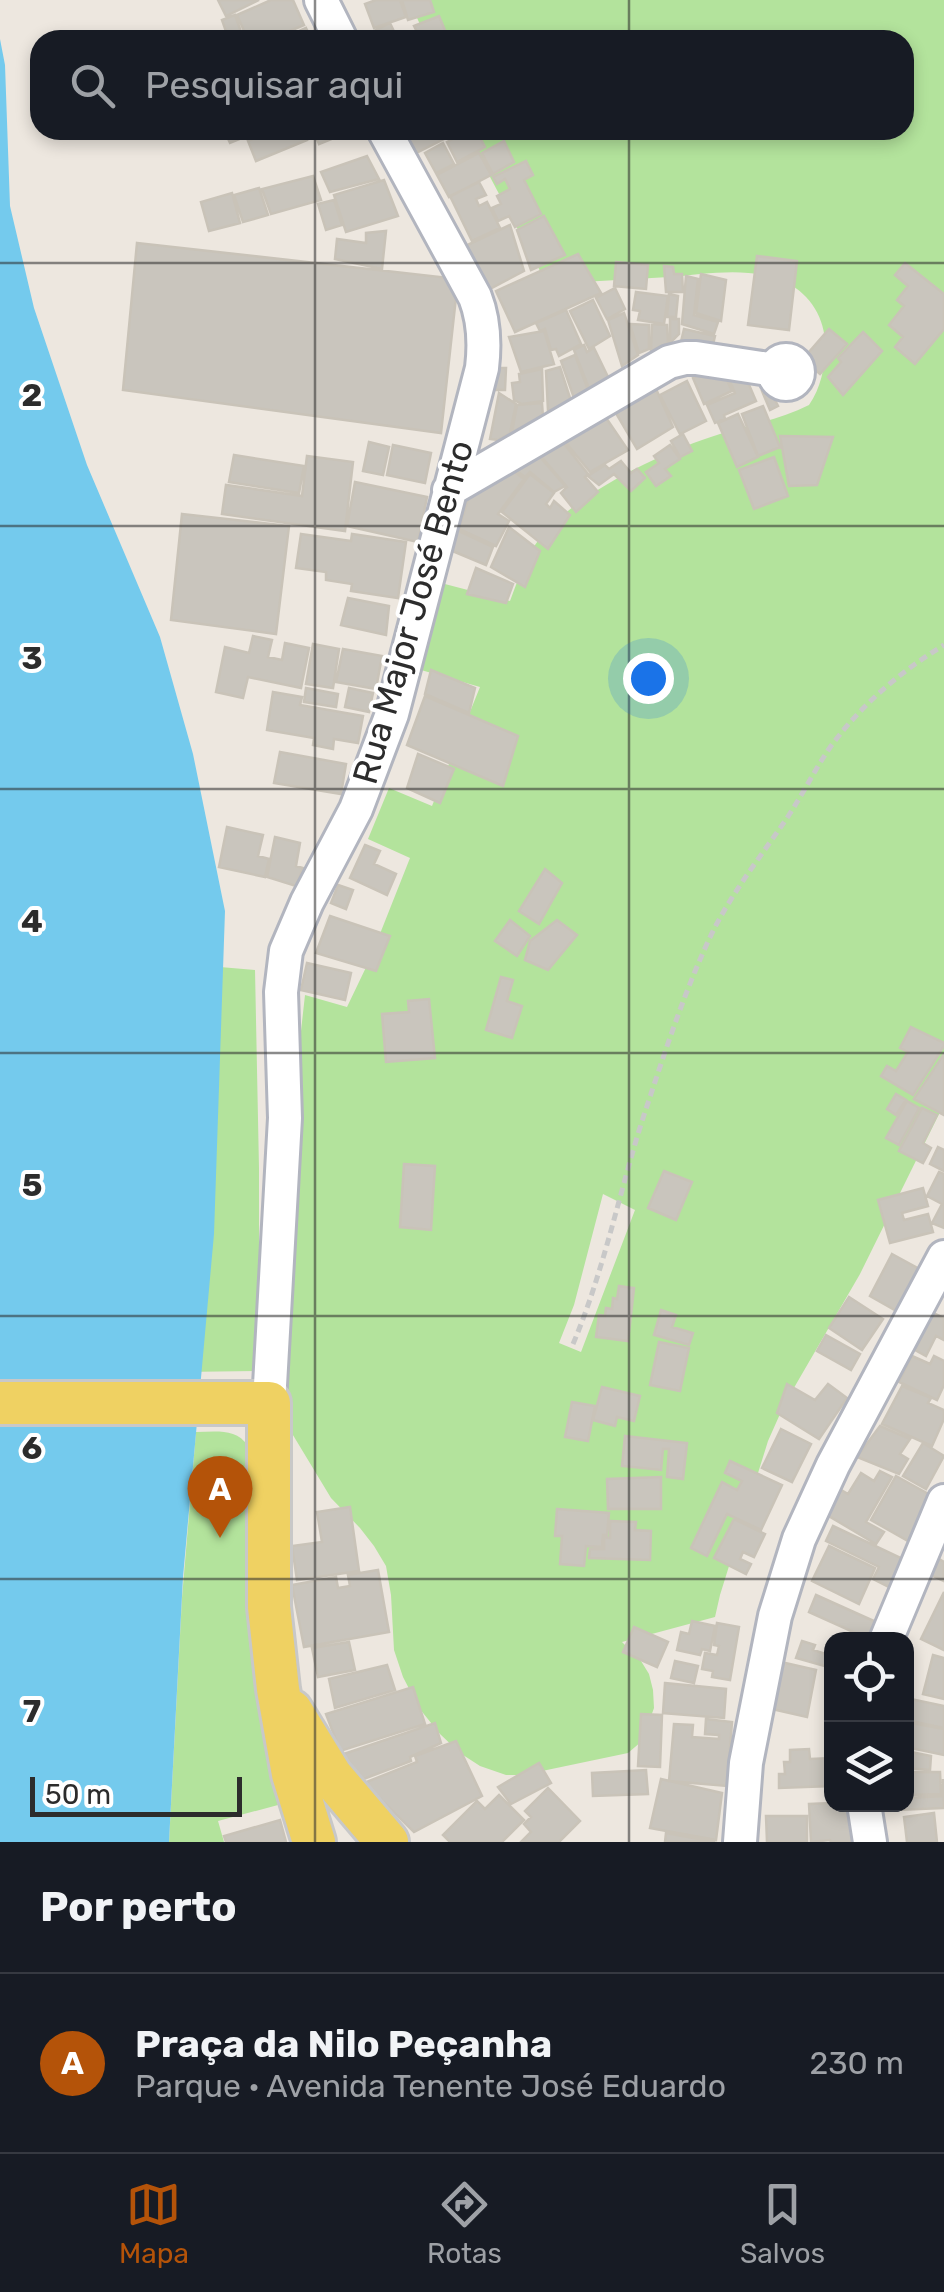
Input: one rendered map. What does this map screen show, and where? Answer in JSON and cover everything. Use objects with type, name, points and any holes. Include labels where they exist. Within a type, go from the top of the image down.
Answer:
[{"type":"main road","points":[[0,1403],[256,1403],[268,1607],[278,1689],[293,1774],[314,1842]]},
{"type":"main road","points":[[278,1689],[331,1776],[387,1842]]},
{"type":"street","points":[[321,0],[335,30]]},
{"type":"street","name":"Rua Major José Bento","points":[[256,1403],[284,1118],[281,992],[286,951],[356,809],[392,714],[482,368],[484,337],[475,297],[389,140]]},
{"type":"street","points":[[448,490],[669,362],[696,358],[775,370]]},
{"type":"street","points":[[740,1842],[753,1726],[775,1616],[799,1540],[832,1465],[944,1257]]},
{"type":"street","points":[[889,1632],[944,1501]]},
{"type":"street","points":[[865,1812],[870,1842]]},
{"type":"path","points":[[574,1344],[608,1245],[643,1119],[707,942],[841,734],[904,670],[944,645]]},
{"type":"green space","points":[[409,0],[944,0],[944,1104],[860,1274],[784,1405],[768,1441],[715,1617],[622,1642],[641,1661],[653,1690],[654,1708],[642,1741],[628,1753],[523,1775],[506,1775],[480,1766],[460,1753],[419,1708],[394,1650],[386,1566],[360,1528],[331,1498],[273,1402],[305,995],[347,1007],[410,858],[368,839],[389,788],[432,806],[480,687],[421,670],[441,583],[510,601],[526,560],[540,538],[576,505],[623,475],[674,451],[809,405],[825,357],[821,321],[812,304],[792,285],[770,276],[727,272],[547,284],[470,140],[914,140],[914,30],[422,30]],"holes":[[[603,1194],[635,1210],[581,1352],[559,1343],[574,1305]]]},
{"type":"green space","points":[[185,964],[255,970],[259,1371],[181,1372]]},
{"type":"green space","points":[[196,1432],[232,1434],[248,1446],[261,1697],[267,1757],[278,1805],[218,1821],[224,1842],[169,1842],[182,1598]]},
{"type":"water","points":[[0,39],[5,65],[10,206],[34,308],[87,465],[160,637],[193,754],[225,911],[214,1234],[183,1577],[169,1842],[0,1842]]},
{"type":"building","points":[[218,0],[259,0],[226,16]]},
{"type":"building","points":[[271,0],[293,0],[304,25],[292,30],[244,30],[237,15]]},
{"type":"building","points":[[400,0],[406,17],[374,28],[365,4]]},
{"type":"building","points":[[402,0],[430,0],[434,12],[408,20]]},
{"type":"building","points":[[235,15],[240,30],[226,30],[222,20]]},
{"type":"building","points":[[439,16],[445,30],[416,30],[414,26]]},
{"type":"building","points":[[250,140],[307,140],[256,161]]},
{"type":"building","points":[[409,140],[442,140],[416,153]]},
{"type":"building","points":[[481,140],[485,147],[457,162],[447,142]]},
{"type":"building","points":[[504,141],[514,162],[493,174],[482,153]]},
{"type":"building","points":[[443,143],[454,164],[436,173],[425,153]]},
{"type":"building","points":[[479,153],[491,175],[449,197],[437,175]]},
{"type":"building","points":[[367,156],[379,179],[330,192],[321,172]]},
{"type":"building","points":[[526,161],[533,175],[524,180],[541,214],[515,227],[509,216],[498,221],[492,208],[501,204],[497,196],[510,189],[505,179],[497,184],[493,177]]},
{"type":"building","points":[[313,176],[321,200],[271,214],[262,189]]},
{"type":"building","points":[[384,180],[398,216],[346,232],[334,195]]},
{"type":"building","points":[[479,182],[486,195],[476,199],[479,206],[487,202],[500,228],[472,241],[450,196]]},
{"type":"building","points":[[259,188],[268,215],[243,222],[234,195]]},
{"type":"building","points":[[232,193],[240,223],[209,231],[201,202]]},
{"type":"building","points":[[334,200],[342,225],[326,230],[318,204]]},
{"type":"building","points":[[544,216],[565,255],[531,270],[517,230]]},
{"type":"building","points":[[510,225],[524,271],[486,291],[463,247]]},
{"type":"building","points":[[386,231],[382,269],[335,259],[337,239],[366,243],[366,233]]},
{"type":"building","points":[[137,243],[458,279],[441,433],[123,390]]},
{"type":"building","points":[[578,254],[601,293],[515,332],[496,291]]},
{"type":"building","points":[[757,256],[797,261],[789,330],[748,325]]},
{"type":"building","points":[[616,262],[648,265],[646,289],[614,286]]},
{"type":"building","points":[[905,263],[944,294],[944,329],[915,364],[895,347],[903,337],[889,325],[904,306],[897,300],[908,286],[895,275]]},
{"type":"building","points":[[664,266],[673,267],[674,274],[682,274],[683,292],[666,292]]},
{"type":"building","points":[[701,274],[726,280],[721,321],[696,313]]},
{"type":"building","points":[[686,276],[698,279],[694,315],[718,322],[714,334],[682,324]]},
{"type":"building","points":[[615,288],[625,309],[607,319],[596,298]]},
{"type":"building","points":[[636,292],[668,296],[664,324],[638,320],[640,311],[633,310]]},
{"type":"building","points":[[669,294],[678,296],[676,317],[667,317]]},
{"type":"building","points":[[593,300],[610,336],[589,349],[570,311]]},
{"type":"building","points":[[566,310],[581,344],[559,356],[556,349],[551,350],[545,329],[540,331],[536,323]]},
{"type":"building","points":[[624,313],[638,355],[622,366],[608,320]]},
{"type":"building","points":[[670,319],[679,319],[679,334],[670,343]]},
{"type":"building","points":[[630,324],[649,325],[649,349],[639,353]]},
{"type":"building","points":[[652,324],[667,325],[668,343],[651,351]]},
{"type":"building","points":[[684,329],[715,336],[711,353],[680,346]]},
{"type":"building","points":[[829,329],[847,344],[820,374],[803,359]]},
{"type":"building","points":[[544,331],[554,364],[521,372],[509,337]]},
{"type":"building","points":[[863,332],[882,351],[843,395],[828,377],[841,362],[838,358]]},
{"type":"building","points":[[584,345],[587,352],[594,348],[609,379],[590,391],[574,350]]},
{"type":"building","points":[[575,355],[588,390],[574,398],[561,361]]},
{"type":"building","points":[[560,367],[571,401],[548,411],[546,371]]},
{"type":"building","points":[[491,368],[506,368],[505,390],[491,390]]},
{"type":"building","points":[[542,369],[543,401],[522,404],[514,400],[512,383],[520,382],[519,374]]},
{"type":"building","points":[[744,373],[756,401],[715,423],[707,405],[735,393],[729,379]]},
{"type":"building","points":[[700,374],[725,376],[732,391],[704,404],[693,378]]},
{"type":"building","points":[[652,380],[673,427],[637,449],[610,403]]},
{"type":"building","points":[[687,381],[706,421],[680,434],[660,395]]},
{"type":"building","points":[[769,388],[778,406],[770,410],[762,391]]},
{"type":"building","points":[[499,393],[516,404],[510,433],[498,440],[490,439]]},
{"type":"building","points":[[542,403],[543,417],[512,432],[517,405]]},
{"type":"building","points":[[763,406],[780,447],[758,456],[742,414]]},
{"type":"building","points":[[600,409],[628,450],[590,472],[559,434]]},
{"type":"building","points":[[738,414],[758,457],[737,467],[718,423]]},
{"type":"building","points":[[683,434],[692,451],[680,457],[671,441]]},
{"type":"building","points":[[557,435],[598,492],[576,512],[561,493],[567,487],[535,449]]},
{"type":"building","points":[[780,436],[833,437],[817,485],[789,486]]},
{"type":"building","points":[[369,442],[389,447],[383,475],[363,471]]},
{"type":"building","points":[[393,445],[431,453],[425,483],[387,475]]},
{"type":"building","points":[[670,445],[680,459],[665,469],[671,476],[656,486],[646,472],[659,463],[654,456]]},
{"type":"building","points":[[534,450],[565,486],[554,492],[530,472],[525,477],[509,465]]},
{"type":"building","points":[[234,455],[304,466],[299,493],[229,482]]},
{"type":"building","points":[[307,456],[353,462],[345,531],[222,514],[226,485],[302,496]]},
{"type":"building","points":[[774,457],[788,496],[754,509],[739,470]]},
{"type":"building","points":[[621,461],[631,473],[637,469],[645,478],[631,491],[614,474],[599,485],[588,476],[605,465],[609,469]]},
{"type":"building","points":[[506,465],[524,479],[498,514],[509,521],[496,546],[459,529],[470,493]]},
{"type":"building","points":[[530,474],[554,493],[546,504],[550,508],[554,501],[570,515],[548,549],[502,512]]},
{"type":"building","points":[[355,482],[427,497],[418,542],[347,526]]},
{"type":"building","points":[[182,514],[289,526],[276,634],[171,620]]},
{"type":"building","points":[[509,527],[540,551],[525,587],[491,567]]},
{"type":"building","points":[[457,530],[493,547],[486,565],[450,550]]},
{"type":"building","points":[[301,534],[351,541],[352,534],[406,542],[398,598],[351,591],[352,584],[326,580],[326,572],[296,568]]},
{"type":"building","points":[[476,568],[513,584],[506,603],[467,594]]},
{"type":"building","points":[[348,598],[389,606],[386,635],[341,625]]},
{"type":"building","points":[[253,636],[272,640],[268,657],[282,660],[285,643],[309,648],[301,688],[248,677],[243,698],[216,692],[225,647],[249,653]]},
{"type":"building","points":[[313,644],[339,649],[333,688],[306,684]]},
{"type":"building","points":[[343,649],[382,656],[376,689],[336,682]]},
{"type":"building","points":[[431,670],[475,688],[469,713],[425,694]]},
{"type":"building","points":[[306,688],[338,694],[336,707],[304,702]]},
{"type":"building","points":[[349,688],[373,693],[369,712],[345,707]]},
{"type":"building","points":[[273,692],[302,697],[300,705],[363,716],[358,743],[334,739],[333,749],[313,745],[314,738],[267,730]]},
{"type":"building","points":[[425,696],[518,736],[503,786],[407,745]]},
{"type":"building","points":[[280,752],[346,764],[341,794],[274,783]]},
{"type":"building","points":[[418,754],[454,769],[440,803],[407,788]]},
{"type":"building","points":[[227,827],[263,835],[258,856],[269,859],[265,877],[219,867]]},
{"type":"building","points":[[275,837],[300,843],[296,866],[303,868],[296,886],[267,877]]},
{"type":"building","points":[[365,845],[380,851],[374,864],[396,874],[387,895],[350,878]]},
{"type":"building","points":[[545,869],[562,883],[539,924],[519,911]]},
{"type":"building","points":[[338,885],[353,890],[346,909],[331,903]]},
{"type":"building","points":[[330,916],[390,936],[376,971],[316,953]]},
{"type":"building","points":[[510,920],[530,936],[517,956],[495,941]]},
{"type":"building","points":[[557,920],[577,935],[548,970],[525,960],[530,941]]},
{"type":"building","points":[[307,963],[351,973],[345,1000],[301,990]]},
{"type":"building","points":[[501,977],[513,980],[507,1001],[522,1006],[512,1038],[486,1030]]},
{"type":"building","points":[[429,999],[435,1058],[386,1062],[382,1014],[409,1012],[408,1001]]},
{"type":"building","points":[[911,1027],[944,1043],[913,1095],[881,1076],[887,1066],[896,1071],[908,1052],[900,1048]]},
{"type":"building","points":[[944,1054],[944,1115],[914,1099]]},
{"type":"building","points":[[896,1094],[906,1100],[896,1115],[887,1109]]},
{"type":"building","points":[[907,1101],[919,1108],[899,1145],[886,1138]]},
{"type":"building","points":[[922,1108],[937,1115],[923,1143],[931,1148],[923,1163],[899,1151]]},
{"type":"building","points":[[938,1147],[944,1150],[944,1171],[930,1164]]},
{"type":"building","points":[[404,1164],[435,1166],[431,1230],[400,1227]]},
{"type":"building","points":[[664,1171],[692,1182],[676,1220],[648,1208]]},
{"type":"building","points":[[939,1172],[944,1174],[944,1228],[932,1223],[942,1204],[927,1196]]},
{"type":"building","points":[[923,1188],[928,1206],[902,1213],[904,1220],[928,1214],[933,1232],[890,1243],[878,1200]]},
{"type":"building","points":[[892,1254],[923,1271],[900,1313],[870,1296]]},
{"type":"building","points":[[619,1286],[634,1288],[628,1341],[596,1337],[599,1315],[605,1316],[606,1308],[612,1309]]},
{"type":"building","points":[[849,1297],[883,1319],[862,1350],[829,1328]]},
{"type":"building","points":[[661,1310],[676,1315],[672,1327],[693,1333],[689,1345],[654,1335]]},
{"type":"building","points":[[933,1313],[944,1318],[944,1340],[936,1336],[926,1356],[915,1350]]},
{"type":"building","points":[[826,1335],[860,1354],[851,1370],[817,1351]]},
{"type":"building","points":[[659,1342],[689,1348],[680,1391],[650,1385]]},
{"type":"building","points":[[912,1356],[930,1364],[934,1356],[944,1361],[944,1385],[937,1400],[899,1382]]},
{"type":"building","points":[[787,1384],[815,1400],[828,1384],[847,1398],[819,1439],[777,1413]]},
{"type":"building","points":[[902,1386],[931,1398],[928,1403],[944,1410],[932,1446],[882,1424]]},
{"type":"building","points":[[602,1387],[640,1396],[634,1421],[617,1417],[615,1426],[593,1420]]},
{"type":"building","points":[[572,1402],[595,1406],[588,1441],[565,1437]]},
{"type":"building","points":[[880,1426],[910,1439],[900,1454],[908,1459],[899,1474],[857,1457]]},
{"type":"building","points":[[781,1429],[811,1444],[792,1482],[762,1468]]},
{"type":"building","points":[[625,1436],[687,1443],[683,1479],[667,1477],[669,1449],[663,1449],[661,1470],[622,1466]]},
{"type":"building","points":[[923,1443],[944,1456],[926,1489],[903,1476]]},
{"type":"building","points":[[730,1461],[782,1485],[761,1530],[727,1514],[707,1556],[691,1548],[722,1482],[737,1490],[742,1481],[725,1473]]},
{"type":"building","points":[[880,1471],[892,1477],[866,1522],[884,1532],[876,1544],[827,1515],[841,1490],[848,1494],[861,1473],[874,1481]]},
{"type":"building","points":[[896,1476],[932,1496],[908,1541],[871,1520]]},
{"type":"building","points":[[661,1477],[661,1509],[608,1509],[607,1479]]},
{"type":"building","points":[[350,1507],[359,1571],[297,1580],[292,1546],[322,1542],[317,1512]]},
{"type":"building","points":[[557,1509],[609,1513],[602,1547],[586,1546],[584,1566],[560,1564],[562,1536],[555,1536]]},
{"type":"building","points":[[734,1519],[765,1534],[754,1557],[743,1552],[740,1559],[751,1564],[746,1574],[714,1558]]},
{"type":"building","points":[[610,1521],[636,1522],[635,1530],[651,1531],[650,1560],[589,1558],[590,1549],[604,1549],[604,1537],[610,1538]]},
{"type":"building","points":[[833,1526],[903,1559],[889,1587],[873,1579],[879,1567],[826,1541]]},
{"type":"building","points":[[829,1546],[875,1568],[859,1604],[812,1581]]},
{"type":"building","points":[[939,1559],[944,1562],[944,1581],[931,1575]]},
{"type":"building","points":[[378,1570],[389,1632],[304,1647],[292,1585],[336,1577],[338,1588],[350,1586],[348,1575]]},
{"type":"building","points":[[944,1592],[944,1650],[921,1639]]},
{"type":"building","points":[[816,1595],[876,1622],[872,1632],[853,1632],[809,1612]]},
{"type":"building","points":[[692,1621],[715,1626],[710,1651],[702,1649],[700,1655],[677,1650],[681,1632],[689,1634]]},
{"type":"building","points":[[717,1623],[739,1627],[730,1680],[712,1677],[713,1671],[702,1669],[705,1653],[717,1655]]},
{"type":"building","points":[[634,1627],[668,1642],[657,1667],[623,1652]]},
{"type":"building","points":[[802,1641],[824,1653],[824,1666],[796,1658]]},
{"type":"building","points":[[349,1642],[355,1670],[318,1677],[312,1648]]},
{"type":"building","points":[[933,1655],[944,1658],[944,1699],[923,1694]]},
{"type":"building","points":[[675,1661],[698,1666],[694,1683],[671,1678]]},
{"type":"building","points":[[781,1662],[816,1670],[807,1717],[772,1709]]},
{"type":"building","points":[[387,1665],[395,1690],[335,1708],[329,1679]]},
{"type":"building","points":[[665,1683],[726,1689],[724,1718],[663,1713]]},
{"type":"building","points":[[413,1687],[425,1724],[340,1751],[326,1714]]},
{"type":"building","points":[[914,1700],[944,1706],[944,1728],[914,1722]]},
{"type":"building","points":[[641,1714],[662,1715],[660,1767],[638,1766]]},
{"type":"building","points":[[706,1719],[732,1722],[727,1786],[669,1781],[674,1724],[693,1725],[692,1737],[719,1739],[719,1735],[705,1734]]},
{"type":"building","points":[[435,1723],[441,1743],[410,1757],[411,1761],[361,1780],[344,1754]]},
{"type":"building","points":[[914,1723],[944,1729],[944,1755],[914,1749]]},
{"type":"building","points":[[456,1741],[482,1796],[414,1832],[364,1783],[417,1762],[415,1756]]},
{"type":"building","points":[[809,1749],[810,1759],[824,1758],[824,1786],[779,1788],[779,1774],[785,1774],[784,1762],[790,1762],[790,1750]]},
{"type":"building","points":[[914,1753],[931,1756],[930,1770],[914,1769]]},
{"type":"building","points":[[539,1763],[551,1783],[511,1804],[498,1787]]},
{"type":"building","points":[[646,1770],[648,1794],[593,1796],[592,1773]]},
{"type":"building","points":[[914,1772],[940,1772],[941,1794],[914,1795]]},
{"type":"building","points":[[661,1779],[722,1793],[716,1840],[650,1828]]},
{"type":"building","points":[[943,1779],[944,1808],[914,1809],[914,1798],[943,1796]]},
{"type":"building","points":[[548,1788],[580,1821],[559,1842],[521,1842],[531,1832],[524,1824],[531,1817],[525,1811]]},
{"type":"building","points":[[499,1795],[524,1820],[502,1842],[450,1842],[443,1835],[477,1801],[485,1809]]},
{"type":"building","points":[[824,1803],[824,1812],[859,1812],[865,1842],[811,1842],[809,1804]]},
{"type":"building","points":[[934,1813],[937,1842],[907,1842],[904,1817]]},
{"type":"building","points":[[766,1816],[807,1816],[807,1842],[767,1842]]},
{"type":"building","points":[[280,1820],[286,1842],[226,1842],[224,1836]]},
{"type":"building","points":[[666,1833],[715,1842],[665,1842]]},
{"type":"place","name":"Praça da Nilo Peçanha","points":[[220,1538]]}]
